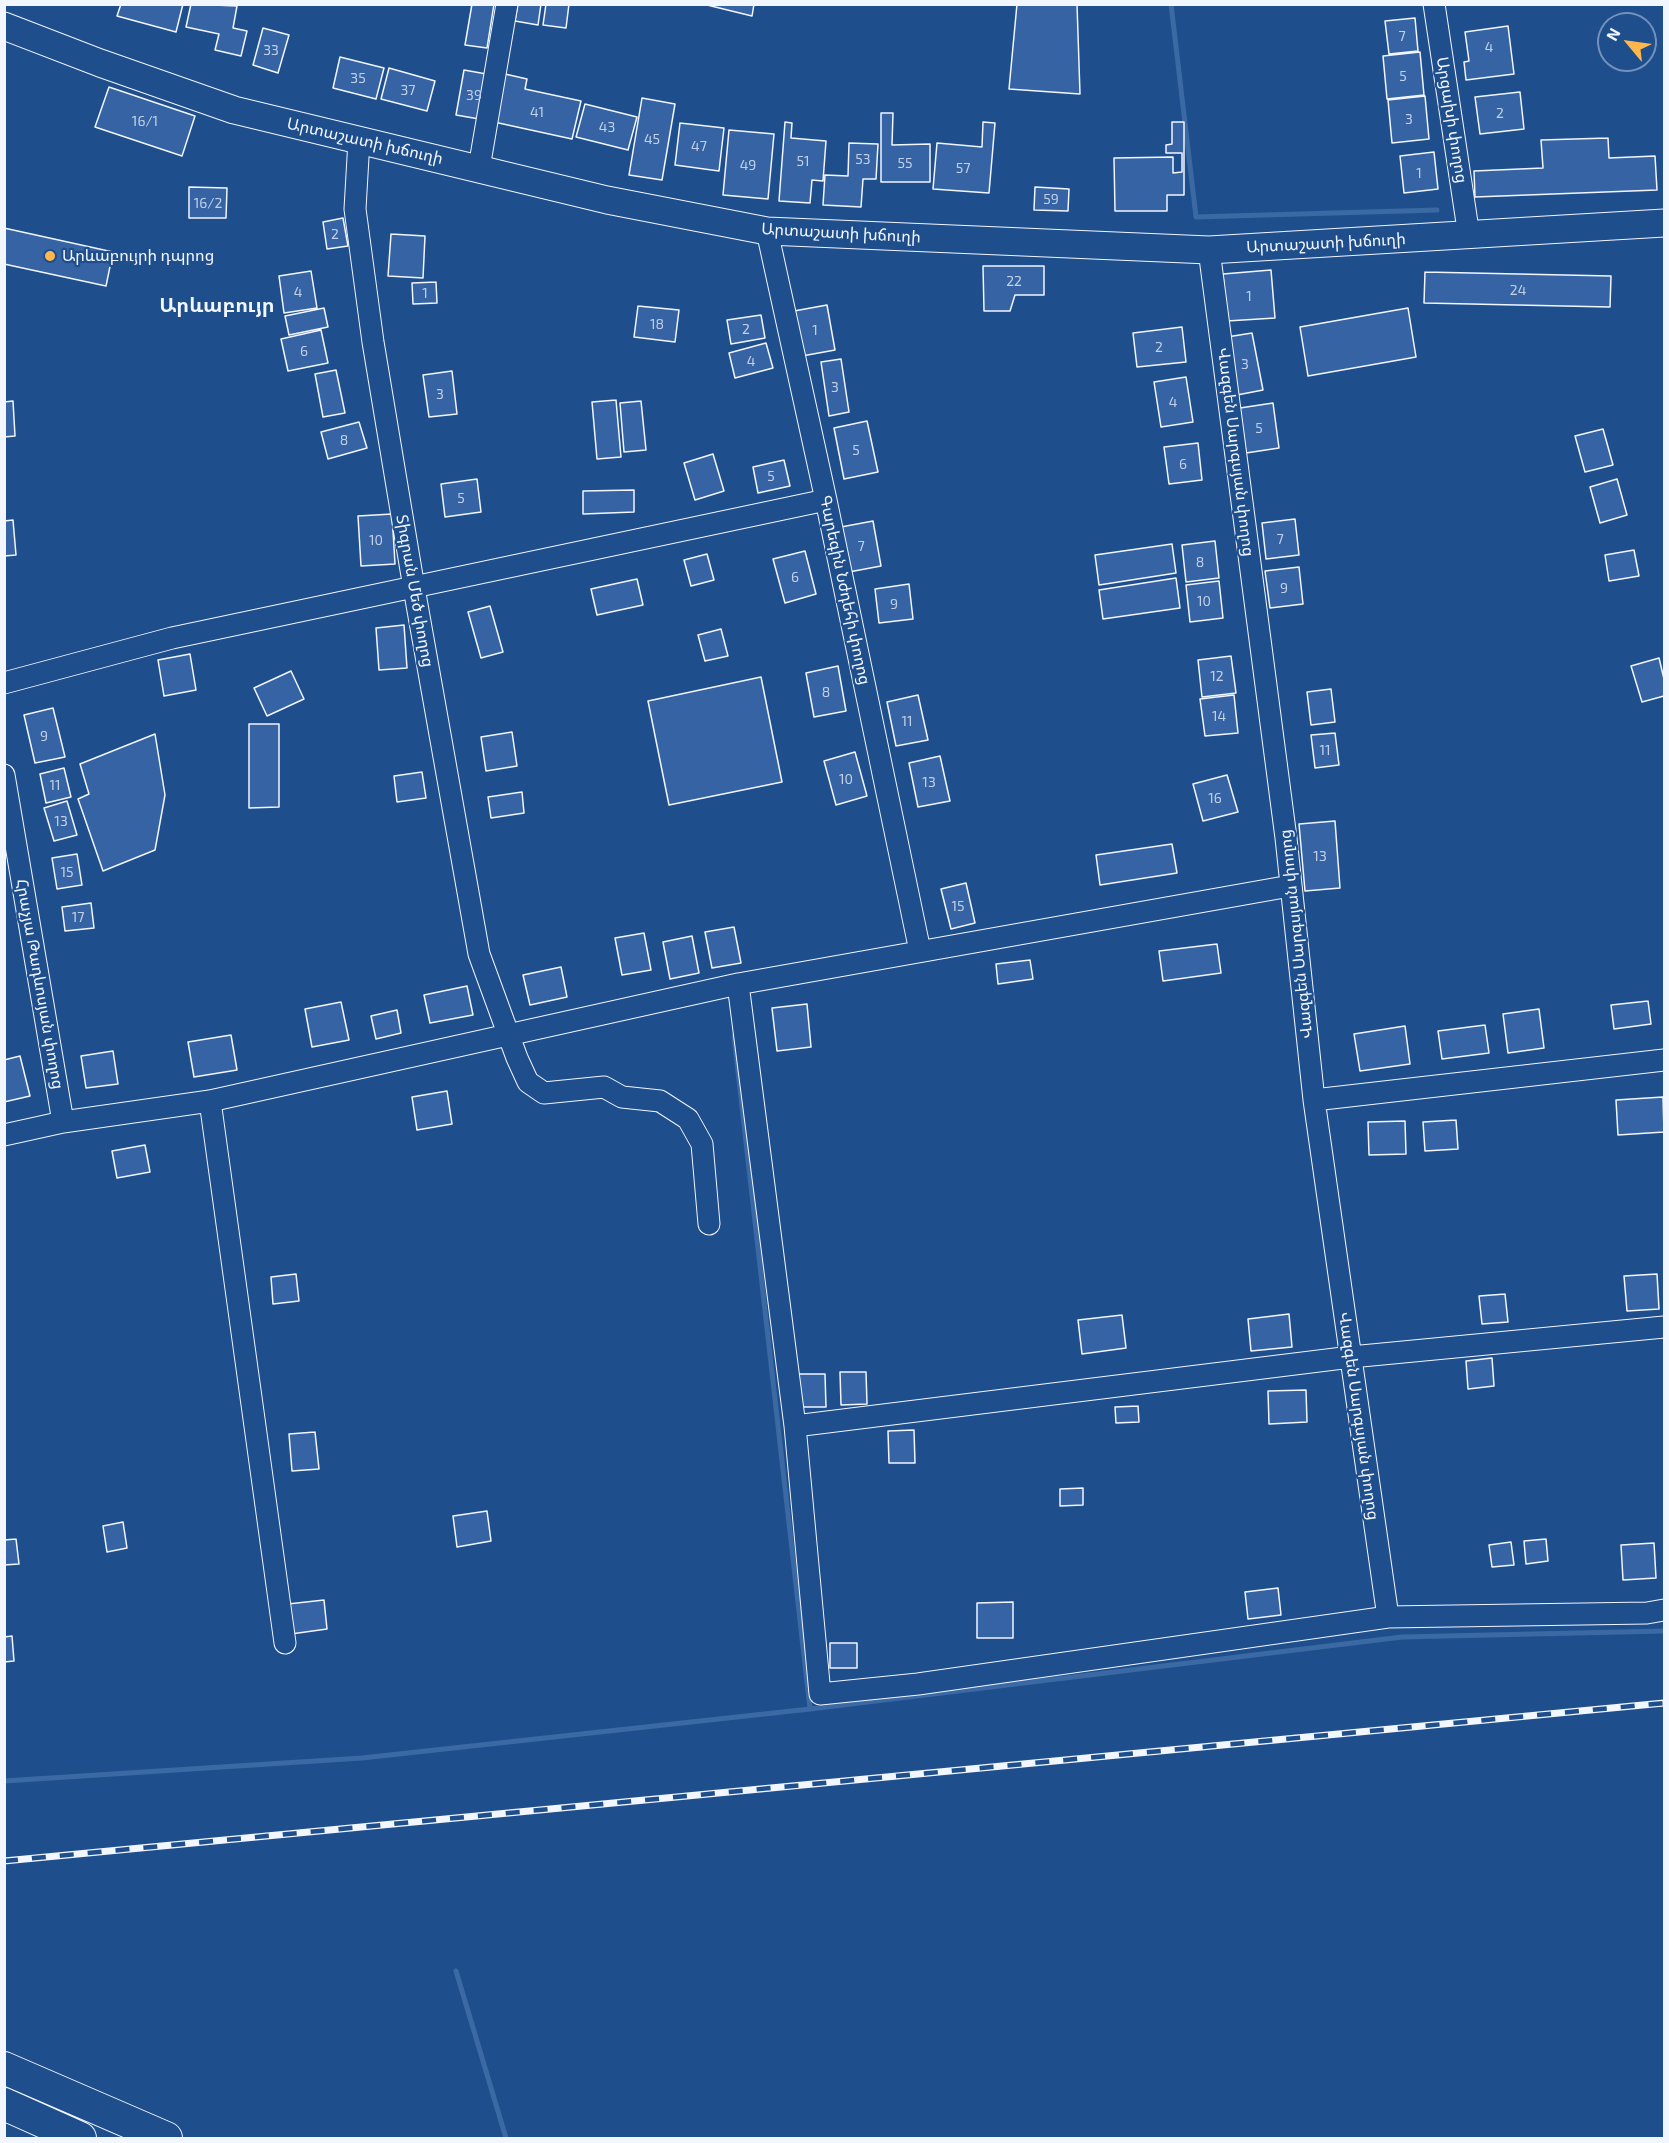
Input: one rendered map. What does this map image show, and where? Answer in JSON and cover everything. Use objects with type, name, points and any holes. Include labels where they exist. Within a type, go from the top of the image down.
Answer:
[{"type":"highway","points":[[4,2068],[166,2139]]},
{"type":"highway","points":[[4,2104],[80,2139]]},
{"type":"main road","name":"Արտաշատի խճուղի","points":[[4,26],[100,63],[234,110],[607,200],[767,231],[1209,250],[1665,223]]},
{"type":"street","points":[[479,168],[507,4]]},
{"type":"street","name":"Արցախի փողոց","points":[[1434,4],[1469,236]]},
{"type":"street","name":"Տիգրան Մեծ փողոց","points":[[359,140],[356,209],[373,342],[479,954],[528,1082],[544,1093],[604,1088],[622,1097],[660,1101],[688,1119],[702,1144],[710,1224]]},
{"type":"street","name":"Գարեգին Նժդեհի փողոց","points":[[767,231],[920,951]]},
{"type":"street","name":"Վազգեն Սարգսյան փողոց","points":[[1209,250],[1286,838],[1314,1100],[1388,1617]]},
{"type":"street","points":[[4,683],[172,638],[826,500]]},
{"type":"street","name":"Հրաչյա Թադևոսյան փողոց","points":[[4,775],[63,1122]]},
{"type":"street","points":[[4,1135],[63,1122],[210,1101],[738,984],[1290,886]]},
{"type":"street","points":[[738,984],[795,1426],[820,1694],[918,1684],[1388,1617],[1647,1613],[1665,1610]]},
{"type":"street","points":[[1314,1100],[1665,1060]]},
{"type":"street","points":[[210,1101],[285,1643]]},
{"type":"street","points":[[795,1426],[1351,1357],[1665,1327]]},
{"type":"building","points":[[121,4],[183,4],[176,32],[117,16]]},
{"type":"building","points":[[191,4],[237,6],[233,28],[247,31],[241,56],[215,50],[219,34],[186,27]]},
{"type":"building","points":[[472,4],[494,4],[487,48],[465,45]]},
{"type":"building","points":[[518,4],[541,4],[538,25],[515,21]]},
{"type":"building","points":[[546,4],[569,4],[566,28],[543,25]]},
{"type":"building","points":[[703,4],[754,4],[752,16]]},
{"type":"building","points":[[1017,4],[1077,4],[1080,94],[1009,89]]},
{"type":"building","points":[[1415,18],[1418,51],[1389,54],[1385,21]]},
{"type":"building","points":[[1508,26],[1514,74],[1466,80],[1464,62],[1469,61],[1465,32]]},
{"type":"building","points":[[263,28],[289,35],[278,73],[253,65]]},
{"type":"building","points":[[1420,52],[1424,95],[1387,99],[1383,56]]},
{"type":"building","points":[[340,57],[384,68],[376,99],[333,88]]},
{"type":"building","points":[[389,68],[435,81],[427,111],[381,99]]},
{"type":"building","points":[[464,70],[492,75],[485,120],[456,115]]},
{"type":"building","points":[[505,74],[527,79],[525,89],[581,101],[572,139],[494,122]]},
{"type":"building","points":[[109,87],[195,116],[182,156],[95,127]]},
{"type":"building","points":[[1520,92],[1524,129],[1480,134],[1475,97]]},
{"type":"building","points":[[1425,96],[1429,139],[1392,143],[1388,100]]},
{"type":"building","points":[[642,98],[675,104],[662,180],[629,175]]},
{"type":"building","points":[[585,104],[637,117],[628,150],[576,137]]},
{"type":"building","points":[[881,113],[893,113],[892,145],[930,144],[930,182],[881,182]]},
{"type":"building","points":[[785,122],[792,123],[791,138],[826,141],[823,181],[812,180],[810,203],[779,201]]},
{"type":"building","points":[[983,122],[995,123],[989,193],[933,189],[937,143],[982,147]]},
{"type":"building","points":[[1172,122],[1184,122],[1184,195],[1167,195],[1167,211],[1115,211],[1114,158],[1173,157],[1173,173],[1182,172],[1182,153],[1166,153],[1166,145],[1172,144]]},
{"type":"building","points":[[680,123],[724,128],[719,171],[675,165]]},
{"type":"building","points":[[729,130],[774,134],[768,199],[723,195]]},
{"type":"building","points":[[1608,138],[1609,158],[1655,156],[1657,190],[1475,197],[1474,171],[1543,168],[1541,140]]},
{"type":"building","points":[[849,143],[878,144],[876,179],[863,179],[861,207],[823,205],[825,175],[848,176]]},
{"type":"building","points":[[1434,152],[1438,189],[1404,193],[1400,156]]},
{"type":"building","points":[[189,187],[227,188],[226,218],[189,218]]},
{"type":"building","points":[[1035,187],[1069,189],[1068,211],[1034,210]]},
{"type":"building","points":[[343,218],[348,246],[327,249],[323,222]]},
{"type":"building","points":[[4,228],[113,252],[106,286],[4,264]]},
{"type":"building","points":[[391,234],[425,236],[423,278],[388,276]]},
{"type":"building","points":[[983,266],[1044,266],[1044,295],[1015,295],[1010,311],[984,311]]},
{"type":"building","points":[[1271,270],[1275,318],[1227,321],[1223,274]]},
{"type":"building","points":[[311,271],[317,308],[284,313],[279,276]]},
{"type":"building","points":[[1425,272],[1611,276],[1610,307],[1424,303]]},
{"type":"building","points":[[436,282],[437,303],[413,304],[412,283]]},
{"type":"building","points":[[827,305],[835,350],[802,356],[794,311]]},
{"type":"building","points":[[638,306],[679,310],[675,342],[634,337]]},
{"type":"building","points":[[324,308],[328,327],[289,335],[285,316]]},
{"type":"building","points":[[1408,308],[1416,357],[1308,376],[1300,327]]},
{"type":"building","points":[[761,315],[765,338],[731,344],[727,320]]},
{"type":"building","points":[[1182,327],[1186,362],[1137,367],[1133,333]]},
{"type":"building","points":[[321,330],[328,363],[288,371],[281,339]]},
{"type":"building","points":[[1252,333],[1263,390],[1237,395],[1227,337]]},
{"type":"building","points":[[766,343],[773,368],[735,378],[729,353]]},
{"type":"building","points":[[841,359],[849,412],[829,416],[821,362]]},
{"type":"building","points":[[336,370],[345,413],[323,417],[315,374]]},
{"type":"building","points":[[452,371],[457,414],[429,417],[423,375]]},
{"type":"building","points":[[1186,377],[1193,422],[1161,427],[1154,382]]},
{"type":"building","points":[[616,400],[621,457],[597,459],[592,402]]},
{"type":"building","points":[[13,401],[15,436],[4,437],[4,402]]},
{"type":"building","points":[[641,401],[646,450],[624,452],[620,403]]},
{"type":"building","points":[[1273,403],[1279,448],[1246,453],[1240,408]]},
{"type":"building","points":[[867,421],[878,472],[844,479],[834,428]]},
{"type":"building","points":[[359,422],[367,448],[328,459],[321,432]]},
{"type":"building","points":[[1603,429],[1613,465],[1585,472],[1575,436]]},
{"type":"building","points":[[1198,443],[1202,480],[1169,484],[1164,447]]},
{"type":"building","points":[[713,454],[724,491],[695,500],[684,463]]},
{"type":"building","points":[[784,460],[790,486],[758,493],[753,467]]},
{"type":"building","points":[[477,479],[481,512],[445,517],[441,484]]},
{"type":"building","points":[[1617,479],[1627,515],[1600,523],[1590,487]]},
{"type":"building","points":[[634,490],[634,512],[583,514],[583,491]]},
{"type":"building","points":[[392,514],[395,564],[361,566],[358,516]]},
{"type":"building","points":[[1295,519],[1299,555],[1266,559],[1262,523]]},
{"type":"building","points":[[13,520],[16,555],[4,556],[4,521]]},
{"type":"building","points":[[873,521],[881,566],[849,572],[841,527]]},
{"type":"building","points":[[1215,541],[1219,578],[1186,582],[1182,545]]},
{"type":"building","points":[[1172,544],[1176,573],[1099,585],[1095,555]]},
{"type":"building","points":[[1634,550],[1639,576],[1609,581],[1605,555]]},
{"type":"building","points":[[805,551],[816,594],[785,603],[773,559]]},
{"type":"building","points":[[707,554],[714,580],[691,586],[684,560]]},
{"type":"building","points":[[1299,567],[1303,604],[1270,608],[1265,571]]},
{"type":"building","points":[[1176,578],[1180,608],[1103,619],[1099,590]]},
{"type":"building","points":[[637,579],[643,605],[597,615],[591,589]]},
{"type":"building","points":[[1219,581],[1223,618],[1190,622],[1186,585]]},
{"type":"building","points":[[909,584],[913,619],[879,623],[875,589]]},
{"type":"building","points":[[490,606],[503,652],[481,658],[468,612]]},
{"type":"building","points":[[404,625],[407,668],[379,670],[376,628]]},
{"type":"building","points":[[721,629],[728,656],[705,661],[698,635]]},
{"type":"building","points":[[190,654],[196,690],[164,696],[158,660]]},
{"type":"building","points":[[1231,656],[1236,693],[1202,697],[1198,660]]},
{"type":"building","points":[[1659,658],[1664,679],[1664,696],[1642,702],[1631,666]]},
{"type":"building","points":[[838,666],[846,711],[814,717],[806,673]]},
{"type":"building","points":[[291,671],[304,699],[267,716],[254,688]]},
{"type":"building","points":[[761,677],[782,782],[669,805],[648,701]]},
{"type":"building","points":[[1331,689],[1335,722],[1311,725],[1307,692]]},
{"type":"building","points":[[918,695],[928,740],[896,746],[887,702]]},
{"type":"building","points":[[1234,695],[1238,733],[1205,736],[1200,699]]},
{"type":"building","points":[[53,708],[65,757],[35,763],[24,715]]},
{"type":"building","points":[[249,724],[279,724],[279,807],[249,808]]},
{"type":"building","points":[[512,732],[517,766],[486,771],[481,737]]},
{"type":"building","points":[[1335,733],[1339,765],[1315,768],[1311,735]]},
{"type":"building","points":[[155,734],[165,795],[155,850],[103,871],[78,799],[89,794],[80,764]]},
{"type":"building","points":[[855,752],[867,796],[836,805],[824,761]]},
{"type":"building","points":[[940,756],[950,801],[918,807],[909,763]]},
{"type":"building","points":[[64,768],[71,797],[46,803],[40,774]]},
{"type":"building","points":[[422,772],[426,798],[397,802],[394,776]]},
{"type":"building","points":[[1227,775],[1238,812],[1203,821],[1193,784]]},
{"type":"building","points":[[522,792],[524,813],[491,818],[488,797]]},
{"type":"building","points":[[67,801],[77,835],[54,841],[44,808]]},
{"type":"building","points":[[1335,821],[1340,888],[1305,891],[1299,824]]},
{"type":"building","points":[[1172,844],[1177,873],[1100,885],[1096,855]]},
{"type":"building","points":[[77,854],[82,885],[57,889],[52,858]]},
{"type":"building","points":[[966,883],[975,923],[951,929],[941,889]]},
{"type":"building","points":[[91,903],[94,928],[65,931],[62,907]]},
{"type":"building","points":[[734,927],[741,963],[712,968],[705,932]]},
{"type":"building","points":[[644,933],[651,970],[622,975],[615,938]]},
{"type":"building","points":[[692,936],[699,973],[670,979],[663,942]]},
{"type":"building","points":[[1217,944],[1221,973],[1163,981],[1159,951]]},
{"type":"building","points":[[1030,960],[1033,979],[998,984],[996,964]]},
{"type":"building","points":[[561,967],[567,997],[530,1005],[523,975]]},
{"type":"building","points":[[467,986],[473,1015],[430,1023],[424,995]]},
{"type":"building","points":[[1648,1001],[1651,1024],[1614,1029],[1611,1005]]},
{"type":"building","points":[[341,1002],[349,1040],[312,1047],[305,1009]]},
{"type":"building","points":[[807,1004],[811,1047],[777,1051],[772,1008]]},
{"type":"building","points":[[1539,1009],[1544,1048],[1508,1053],[1503,1014]]},
{"type":"building","points":[[397,1010],[401,1033],[376,1039],[371,1016]]},
{"type":"building","points":[[1485,1025],[1489,1053],[1442,1059],[1438,1031]]},
{"type":"building","points":[[1405,1026],[1410,1064],[1360,1071],[1354,1034]]},
{"type":"building","points":[[231,1035],[237,1070],[194,1077],[188,1042]]},
{"type":"building","points":[[113,1051],[118,1084],[86,1088],[81,1056]]},
{"type":"building","points":[[20,1056],[30,1096],[4,1102],[4,1060]]},
{"type":"building","points":[[447,1091],[452,1124],[417,1130],[412,1097]]},
{"type":"building","points":[[1663,1097],[1664,1132],[1618,1135],[1616,1100]]},
{"type":"building","points":[[1456,1120],[1458,1149],[1425,1151],[1423,1122]]},
{"type":"building","points":[[1405,1121],[1406,1154],[1369,1155],[1368,1122]]},
{"type":"building","points":[[145,1145],[150,1172],[117,1178],[112,1151]]},
{"type":"building","points":[[296,1274],[299,1301],[273,1304],[271,1277]]},
{"type":"building","points":[[1657,1274],[1659,1309],[1627,1311],[1624,1276]]},
{"type":"building","points":[[1505,1294],[1508,1322],[1482,1324],[1479,1296]]},
{"type":"building","points":[[1289,1314],[1292,1347],[1251,1351],[1248,1319]]},
{"type":"building","points":[[1122,1315],[1126,1348],[1082,1354],[1078,1320]]},
{"type":"building","points":[[1492,1358],[1494,1386],[1468,1389],[1466,1361]]},
{"type":"building","points":[[840,1372],[866,1372],[867,1404],[841,1405]]},
{"type":"building","points":[[799,1374],[825,1374],[826,1407],[800,1407]]},
{"type":"building","points":[[1306,1390],[1307,1422],[1269,1424],[1268,1391]]},
{"type":"building","points":[[1138,1406],[1139,1422],[1116,1423],[1115,1407]]},
{"type":"building","points":[[914,1430],[915,1463],[889,1463],[888,1431]]},
{"type":"building","points":[[315,1432],[319,1469],[292,1471],[289,1434]]},
{"type":"building","points":[[1083,1488],[1083,1505],[1060,1506],[1060,1489]]},
{"type":"building","points":[[487,1511],[491,1541],[457,1547],[453,1516]]},
{"type":"building","points":[[123,1522],[127,1548],[107,1552],[103,1526]]},
{"type":"building","points":[[16,1539],[19,1564],[4,1565],[4,1540]]},
{"type":"building","points":[[1546,1539],[1548,1561],[1526,1564],[1524,1541]]},
{"type":"building","points":[[1511,1542],[1514,1565],[1492,1567],[1489,1545]]},
{"type":"building","points":[[1654,1543],[1656,1578],[1623,1580],[1621,1545]]},
{"type":"building","points":[[1278,1588],[1281,1615],[1248,1619],[1245,1592]]},
{"type":"building","points":[[324,1600],[327,1629],[291,1634],[288,1604]]},
{"type":"building","points":[[1013,1602],[1013,1638],[977,1638],[977,1603]]},
{"type":"building","points":[[12,1636],[14,1661],[4,1662],[4,1637]]},
{"type":"building","points":[[830,1643],[857,1643],[857,1668],[830,1668]]},
{"type":"waterway","points":[[1171,4],[1196,217],[1437,210]]},
{"type":"waterway","points":[[734,1036],[810,1709]]},
{"type":"waterway","points":[[4,1781],[362,1758],[810,1709],[1402,1637],[1664,1631]]},
{"type":"waterway","points":[[456,1971],[506,2138]]},
{"type":"railway","points":[[4,1861],[1664,1703]]},
{"type":"place","name":"Արևաբույրի դպրոց","points":[[50,256]]},
{"type":"district","name":"Արևաբույր","points":[[217,305]]}]
